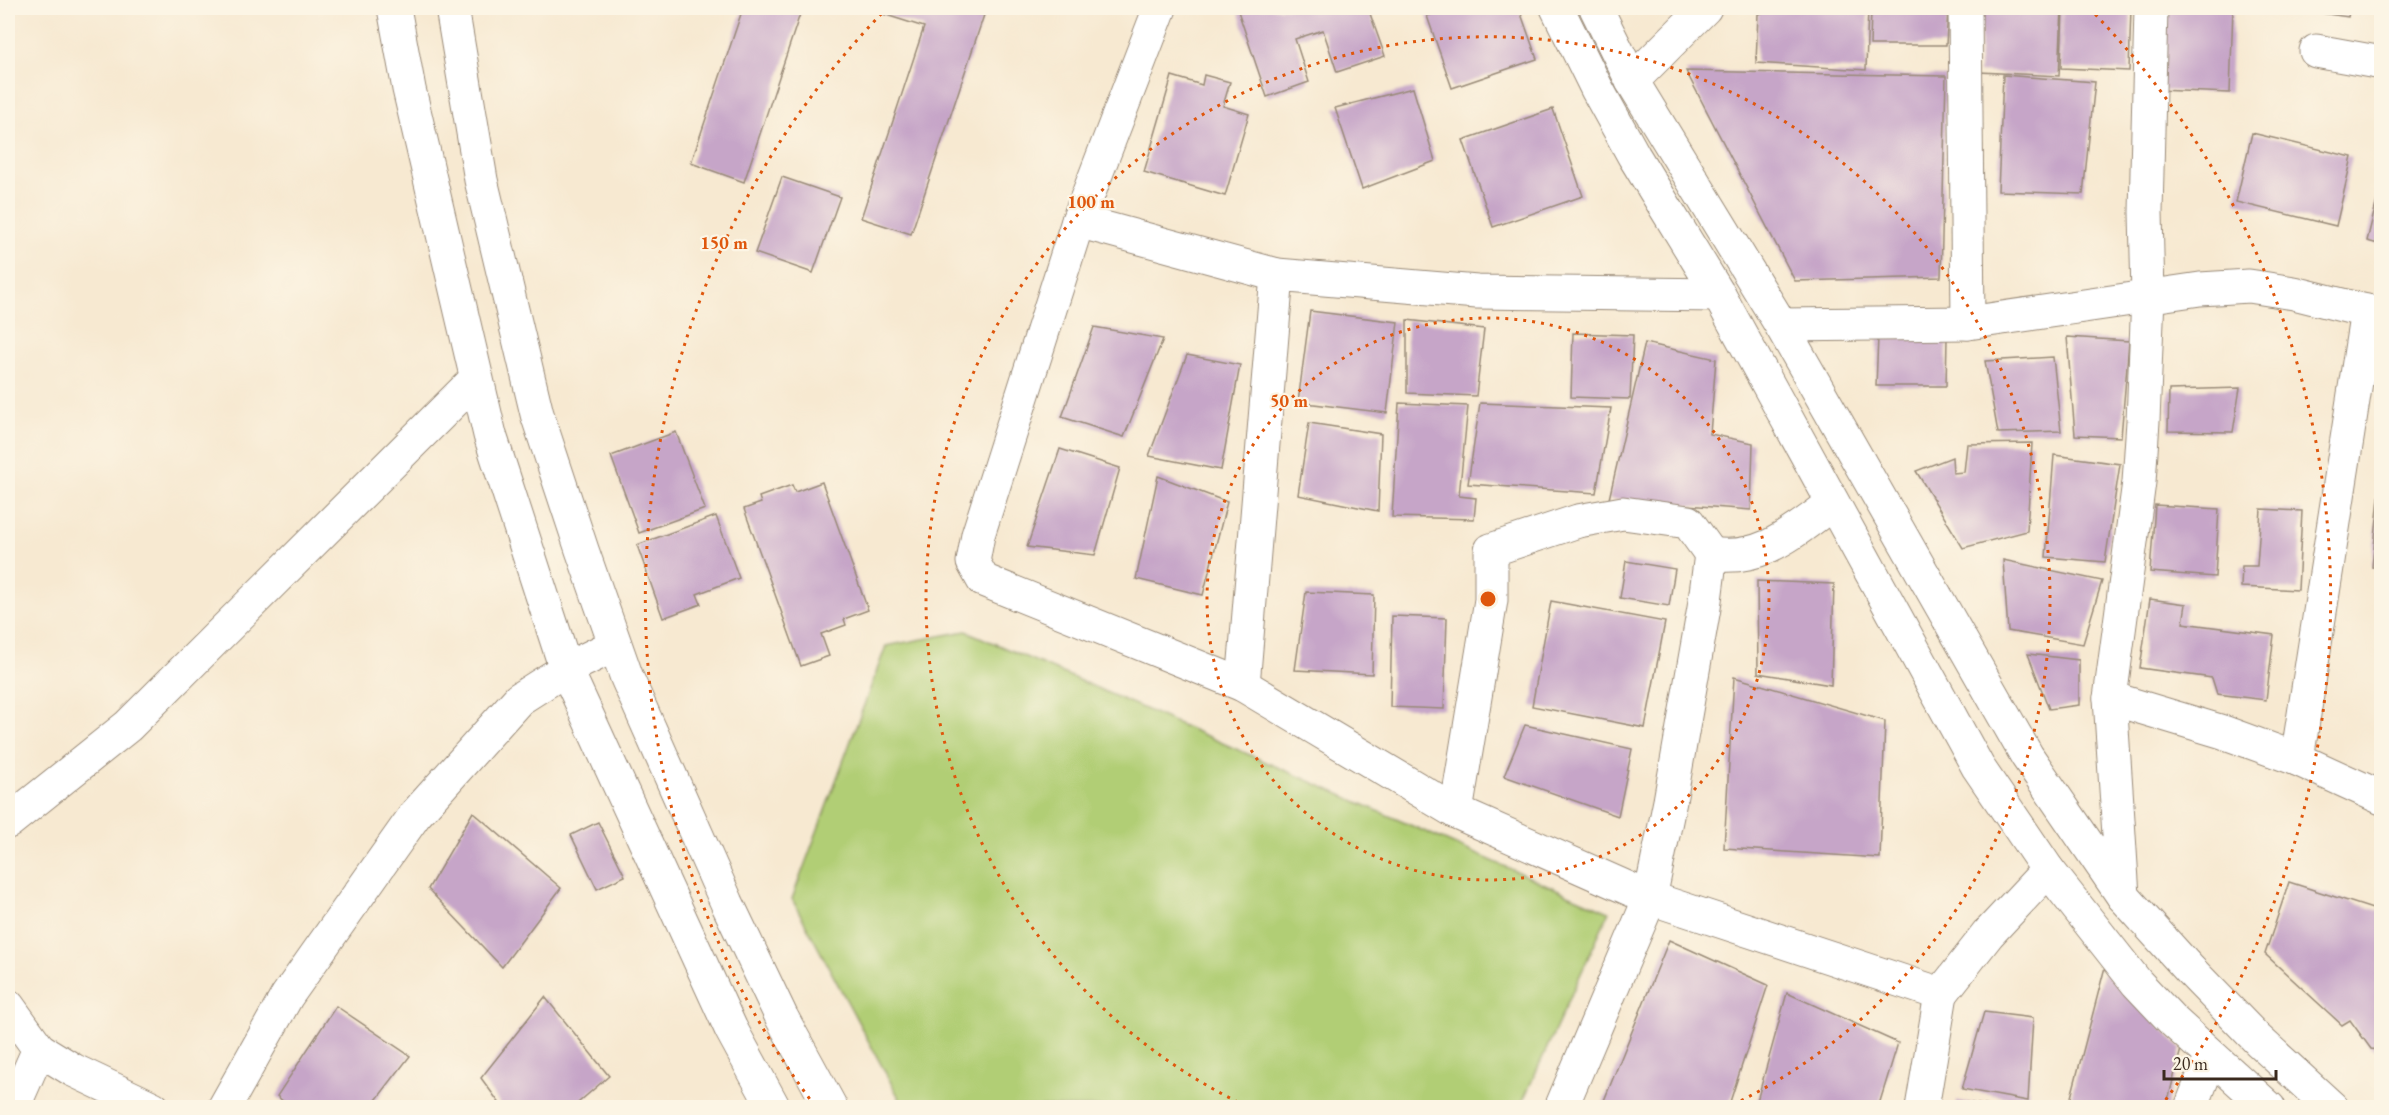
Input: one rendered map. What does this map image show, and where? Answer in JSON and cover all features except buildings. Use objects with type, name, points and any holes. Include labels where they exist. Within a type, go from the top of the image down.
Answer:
[{"type":"street","points":[[394,8],[410,89],[490,435],[566,669],[731,1029],[774,1107]]},
{"type":"street","points":[[452,8],[481,180],[537,414],[615,645],[627,678],[727,903],[782,1018],[831,1107]]},
{"type":"street","points":[[1160,8],[1078,221],[978,535],[974,562],[984,580],[1243,685],[1456,812],[1650,898],[1941,994]]},
{"type":"street","points":[[1557,8],[1597,89],[1634,156],[1719,295],[1978,767],[2048,870],[2137,983],[2211,1056],[2269,1107]]},
{"type":"street","points":[[1596,8],[1632,81],[1781,325],[2027,756],[2123,896],[2235,1017],[2331,1107]]},
{"type":"street","points":[[1632,81],[1705,8]]},
{"type":"street","points":[[1965,8],[1968,323]]},
{"type":"street","points":[[2123,896],[2110,698],[2139,482],[2148,296],[2146,212],[2151,8]]},
{"type":"street","points":[[2316,51],[2382,63]]},
{"type":"street","points":[[1078,221],[1277,275],[1477,292],[1719,295]]},
{"type":"street","points":[[1243,685],[1277,275]]},
{"type":"street","points":[[1781,325],[1968,323],[2200,289],[2249,286],[2294,293],[2374,313],[2297,759]]},
{"type":"street","points":[[8,822],[128,726],[476,379]]},
{"type":"street","points":[[1711,554],[1744,555],[1765,550],[1832,504]]},
{"type":"street","points":[[1456,812],[1491,600],[1491,550],[1578,522],[1623,513],[1688,522],[1711,554],[1704,608],[1670,801],[1650,898],[1561,1107]]},
{"type":"street","points":[[224,1107],[287,996],[415,815],[519,699],[566,669],[615,645]]},
{"type":"street","points":[[2110,698],[2204,726],[2297,759],[2382,798]]},
{"type":"street","points":[[1922,1107],[1941,994],[1988,934],[2048,870]]},
{"type":"street","points":[[8,1006],[39,1049],[73,1071],[153,1107]]},
{"type":"street","points":[[13,1107],[39,1049]]},
{"type":"street","points":[[2191,1107],[2211,1056]]},
{"type":"green space","points":[[966,631],[1609,912],[1520,1107],[904,1107],[792,899],[886,646]]}]
